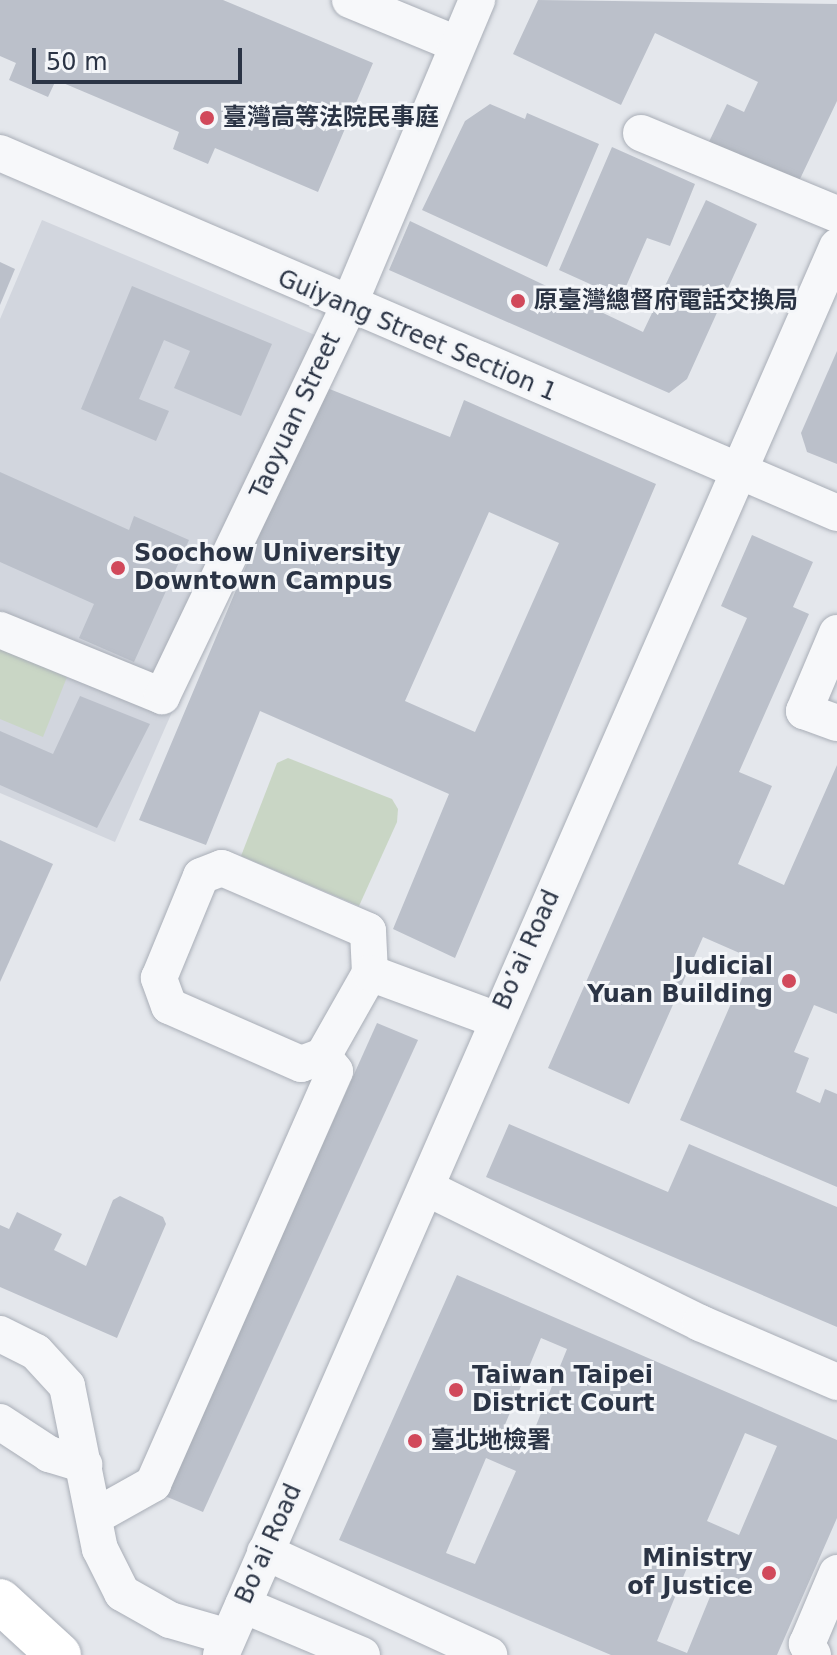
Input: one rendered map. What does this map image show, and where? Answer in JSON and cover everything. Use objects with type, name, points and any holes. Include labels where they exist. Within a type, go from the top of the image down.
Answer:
[{"type":"main road","points":[[0,1601],[59,1655]]},
{"type":"street","points":[[350,0],[457,44]]},
{"type":"street","name":"Taoyuan Street","points":[[0,630],[162,696],[348,307],[477,0]]},
{"type":"street","points":[[641,133],[837,214]]},
{"type":"street","name":"Guiyang Street Section 1","points":[[0,153],[348,307],[837,513]]},
{"type":"street","name":"Bo’ai Road","points":[[224,1646],[427,1188],[737,469],[837,247]]},
{"type":"street","points":[[837,633],[804,711],[837,723]]},
{"type":"street","points":[[222,868],[368,931],[370,973],[323,1056],[301,1064],[169,1006],[159,978],[201,876],[222,868]]},
{"type":"street","points":[[370,973],[497,1020]]},
{"type":"street","points":[[94,1517],[153,1484],[335,1071],[323,1056]]},
{"type":"street","points":[[427,1188],[700,1323],[837,1382]]},
{"type":"street","points":[[0,1334],[36,1352],[67,1386],[100,1549],[122,1593],[224,1646]]},
{"type":"street","points":[[0,1422],[49,1454],[84,1465]]},
{"type":"street","points":[[265,1552],[489,1655]]},
{"type":"street","points":[[813,1655],[807,1644],[837,1573]]},
{"type":"street","points":[[243,1605],[362,1655]]},
{"type":"shaded area","name":"Soochow University Downtown Campus","points":[[42,220],[334,343],[115,842],[0,793],[0,319]]},
{"type":"green space","points":[[0,649],[67,677],[43,737],[0,719]]},
{"type":"green space","points":[[288,758],[392,799],[398,809],[397,822],[359,906],[241,856],[277,763]]},
{"type":"building","points":[[0,0],[223,0],[373,63],[318,192],[215,148],[208,164],[173,149],[179,132],[56,80],[48,97],[9,80],[16,63],[0,56]]},
{"type":"building","points":[[538,0],[837,4],[837,101],[800,179],[789,184],[707,146],[727,104],[744,112],[758,82],[655,33],[621,105],[513,54]]},
{"type":"building","points":[[490,104],[525,119],[527,113],[599,144],[547,267],[422,210],[465,121]]},
{"type":"building","points":[[612,147],[695,184],[670,246],[647,238],[621,298],[559,270]]},
{"type":"building","name":"原臺灣總督府電話交換局","points":[[706,200],[757,224],[687,379],[669,393],[389,270],[410,221],[643,332]]},
{"type":"building","points":[[0,262],[15,269],[0,305]]},
{"type":"building","points":[[132,286],[272,344],[241,416],[174,388],[190,351],[164,340],[139,399],[169,411],[156,441],[81,409]]},
{"type":"building","points":[[837,351],[837,464],[807,452],[801,433]]},
{"type":"building","points":[[322,386],[450,437],[464,400],[656,484],[455,958],[393,929],[449,794],[260,711],[206,845],[139,820]],"holes":[[[489,512],[559,543],[475,732],[405,701]]]},
{"type":"building","points":[[0,472],[129,530],[134,516],[189,540],[134,662],[79,638],[94,604],[0,562]]},
{"type":"building","points":[[752,535],[813,562],[793,607],[809,614],[739,772],[772,786],[738,864],[784,885],[837,765],[837,1014],[814,1005],[794,1052],[809,1058],[796,1092],[820,1103],[825,1089],[837,1094],[837,1187],[680,1120],[751,958],[703,937],[629,1104],[548,1068],[747,618],[721,606]]},
{"type":"building","points":[[80,696],[150,724],[97,828],[0,785],[0,731],[53,754]]},
{"type":"building","points":[[0,840],[53,864],[0,982]]},
{"type":"building","points":[[377,1023],[418,1040],[203,1512],[165,1496]]},
{"type":"building","points":[[509,1124],[668,1192],[689,1144],[837,1207],[837,1327],[486,1177]]},
{"type":"building","points":[[120,1196],[163,1217],[166,1224],[117,1338],[0,1287],[0,1225],[9,1229],[17,1212],[62,1234],[54,1250],[86,1266],[113,1200]]},
{"type":"building","points":[[457,1275],[837,1440],[837,1518],[777,1655],[611,1655],[339,1540]],"holes":[[[541,1338],[567,1349],[531,1438],[504,1427]],[[745,1433],[777,1446],[739,1535],[707,1521]],[[486,1458],[516,1471],[475,1564],[446,1553]],[[695,1548],[725,1560],[687,1653],[657,1641]]]},
{"type":"place","name":"臺灣高等法院民事庭","points":[[207,118]]},
{"type":"place","name":"原臺灣總督府電話交換局","points":[[518,301]]},
{"type":"place","name":"Soochow University Downtown Campus","points":[[118,568]]},
{"type":"place","name":"Judicial Yuan Building","points":[[789,981]]},
{"type":"place","name":"Taiwan Taipei District Court","points":[[456,1390]]},
{"type":"place","name":"臺北地檢署","points":[[415,1441]]},
{"type":"place","name":"Ministry of Justice","points":[[769,1573]]}]
